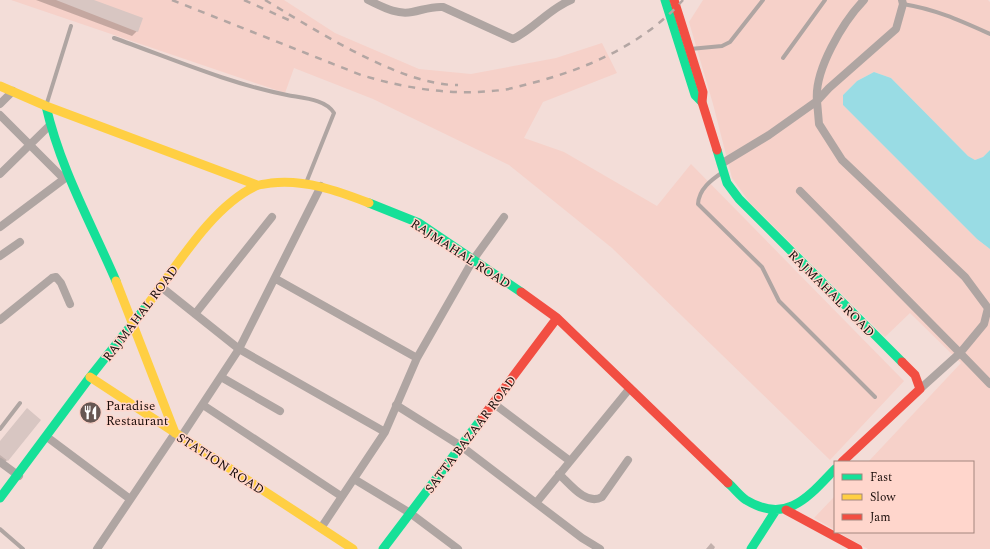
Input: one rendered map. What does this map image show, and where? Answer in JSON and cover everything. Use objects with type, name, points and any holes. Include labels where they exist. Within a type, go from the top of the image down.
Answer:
[{"type":"main road","name":"RAJMAHAL ROAD","points":[[665,0],[695,95],[702,102]]},
{"type":"main road","name":"RAJMAHAL ROAD","points":[[674,0],[703,92],[702,102],[727,183],[755,217],[915,375],[920,389]]},
{"type":"main road","points":[[0,86],[46,106],[257,185]]},
{"type":"main road","points":[[46,106],[49,126],[66,178],[134,323],[178,435]]},
{"type":"main road","name":"RAJMAHAL ROAD","points":[[0,498],[19,476],[90,377],[134,323],[197,237],[219,212],[241,194],[257,185],[280,182],[321,186],[357,198],[419,223],[557,318],[746,500],[776,510],[786,510]]},
{"type":"main road","name":"SATTA BAZAAR ROAD","points":[[383,549],[557,318]]},
{"type":"main road","name":"STATION ROAD","points":[[90,377],[353,549]]},
{"type":"main road","points":[[843,461],[920,389]]},
{"type":"main road","points":[[786,510],[800,502],[834,470]]},
{"type":"main road","points":[[751,549],[776,510]]},
{"type":"main road","points":[[786,510],[858,549]]},
{"type":"street","points":[[368,0],[400,13],[412,12],[436,6],[443,7],[513,39],[540,22],[560,2],[570,0]]},
{"type":"street","points":[[864,0],[842,29],[831,48],[816,91],[819,124],[842,160],[965,278],[988,308],[988,316],[984,324],[960,352],[920,389]]},
{"type":"street","points":[[722,168],[817,101],[828,88],[896,29],[903,2]]},
{"type":"street","points":[[0,104],[13,91]]},
{"type":"street","points":[[0,114],[30,145],[66,178],[0,227]]},
{"type":"street","points":[[0,174],[49,126]]},
{"type":"street","points":[[97,549],[130,499],[178,435],[203,405],[239,349],[276,279],[321,186]]},
{"type":"street","points":[[800,191],[990,384]]},
{"type":"street","points":[[195,314],[272,217]]},
{"type":"street","points":[[321,528],[385,432],[417,358],[473,260],[504,217]]},
{"type":"street","points":[[0,256],[20,242]]},
{"type":"street","points":[[0,320],[52,278],[56,277],[61,283],[70,304]]},
{"type":"street","points":[[276,279],[417,358]]},
{"type":"street","points":[[160,286],[239,349],[385,432]]},
{"type":"street","points":[[221,377],[280,411]]},
{"type":"street","points":[[536,503],[630,388]]},
{"type":"street","points":[[493,403],[570,461]]},
{"type":"street","points":[[396,404],[461,446],[582,538],[600,549]]},
{"type":"street","points":[[203,405],[341,496]]},
{"type":"street","points":[[48,437],[130,499]]},
{"type":"street","points":[[559,474],[588,499],[596,499],[602,496],[628,460]]},
{"type":"street","points":[[0,462],[19,476]]},
{"type":"street","points":[[354,479],[410,513],[458,549]]},
{"type":"lane","points":[[689,49],[722,46],[730,42],[763,0]]},
{"type":"lane","points":[[783,58],[826,0]]},
{"type":"lane","points":[[903,2],[941,13],[990,34]]},
{"type":"lane","points":[[46,106],[71,26]]},
{"type":"lane","points":[[114,38],[264,90],[314,101],[329,106],[334,113],[306,184]]},
{"type":"lane","points":[[722,168],[701,193],[698,204],[762,268],[779,301],[875,397]]},
{"type":"lane","points":[[0,429],[20,403]]},
{"type":"lane","points":[[0,529],[24,549]]},
{"type":"shaded area","points":[[11,0],[284,0],[335,33],[419,69],[471,74],[556,58],[602,43],[617,73],[543,102],[524,138],[564,152],[657,206],[691,164],[904,381],[830,460],[612,248],[509,165],[373,99],[294,68],[285,93]]},
{"type":"shaded area","points":[[703,0],[988,0],[990,2],[990,150],[983,157],[975,160],[968,156],[891,78],[874,72],[857,81],[843,95],[843,105],[977,239],[990,249],[990,549],[868,549],[840,533],[974,533],[974,461],[869,461],[961,363],[910,313],[885,337],[750,203],[732,178],[713,104],[689,22]]},
{"type":"shaded area","points":[[834,497],[834,529],[814,518]]},
{"type":"water","points":[[874,72],[891,78],[968,156],[975,160],[983,157],[990,150],[990,249],[977,239],[843,105],[843,95],[857,81]]},
{"type":"building","points":[[56,0],[94,0],[143,18],[138,32]]},
{"type":"building","points":[[27,408],[41,420],[8,461],[0,455],[0,441]]},
{"type":"railway","points":[[172,0],[361,75],[396,84],[448,92],[484,92],[512,88],[549,78],[592,63],[632,42],[650,30],[683,0]]},
{"type":"railway","points":[[244,0],[291,21]]},
{"type":"railway","points":[[265,0],[358,54],[385,66],[435,83],[458,85]]},
{"type":"traffic: fast","points":[[665,0],[695,95],[702,102]]},
{"type":"traffic: fast","points":[[46,106],[59,151],[116,281]]},
{"type":"traffic: fast","points":[[717,150],[727,183],[739,199],[902,362]]},
{"type":"traffic: fast","points":[[369,203],[419,223],[521,292]]},
{"type":"traffic: fast","points":[[0,498],[90,377],[148,304]]},
{"type":"traffic: fast","points":[[383,549],[482,418]]},
{"type":"traffic: fast","points":[[728,483],[746,500],[761,507],[774,510],[796,504],[816,489],[834,470]]},
{"type":"traffic: fast","points":[[751,549],[776,510]]},
{"type":"traffic: slow","points":[[0,86],[46,106],[257,185]]},
{"type":"traffic: slow","points":[[148,304],[183,255],[210,222],[240,195],[256,186],[284,182],[309,184],[333,190],[369,203]]},
{"type":"traffic: slow","points":[[116,281],[175,433]]},
{"type":"traffic: slow","points":[[90,377],[353,549]]},
{"type":"traffic: jam","points":[[674,0],[703,92],[702,102],[717,150]]},
{"type":"traffic: jam","points":[[521,292],[557,318],[728,483]]},
{"type":"traffic: jam","points":[[482,418],[557,318]]},
{"type":"traffic: jam","points":[[843,461],[920,389],[915,375],[902,362]]},
{"type":"traffic: jam","points":[[786,510],[858,549]]},
{"type":"place","name":"Paradise Restaurant","points":[[90,412]]}]
